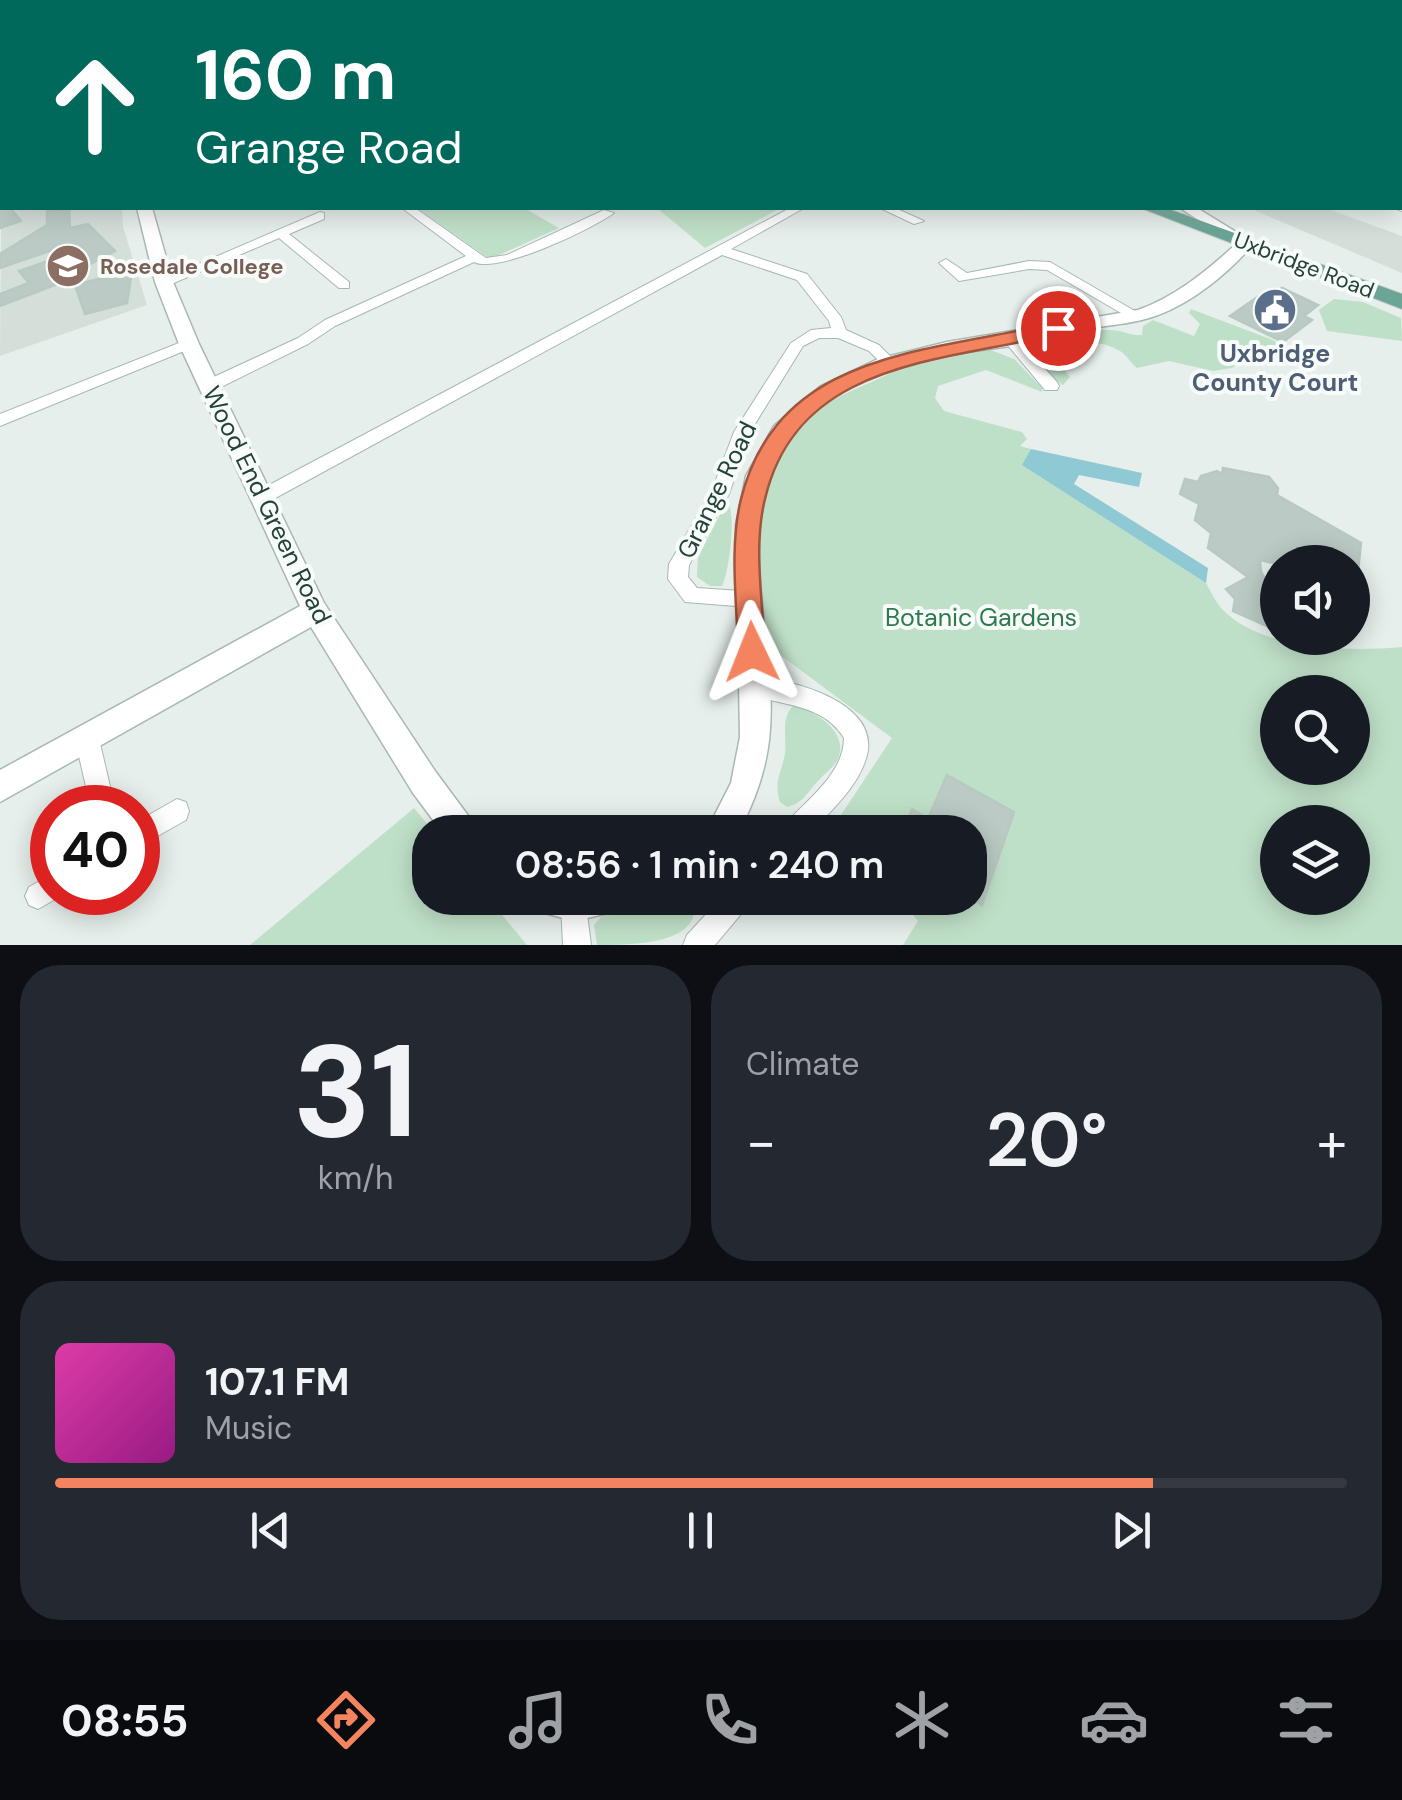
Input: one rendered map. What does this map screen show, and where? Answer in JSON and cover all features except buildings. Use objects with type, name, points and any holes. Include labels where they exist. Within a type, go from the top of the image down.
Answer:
[{"type":"main road","name":"Uxbridge Road","points":[[1178,210],[1246,243],[1402,302]]},
{"type":"main road","name":"Uxbridge Road","points":[[1179,210],[1402,291]]},
{"type":"street","name":"Wood End Green Road","points":[[145,210],[164,282],[189,344],[315,612],[449,815]]},
{"type":"street","points":[[411,210],[474,257],[497,262],[583,218],[608,213]]},
{"type":"street","points":[[262,497],[794,210]]},
{"type":"street","points":[[891,210],[918,221]]},
{"type":"street","points":[[164,282],[320,216]]},
{"type":"street","points":[[281,233],[344,285]]},
{"type":"street","points":[[731,815],[751,770],[756,727],[749,598],[752,500],[770,450],[809,403],[839,384],[890,364],[972,342],[1010,340],[1153,312],[1206,277],[1246,243]]},
{"type":"street","points":[[718,249],[802,277],[836,320],[840,334],[874,348],[890,364]]},
{"type":"street","points":[[210,386],[303,341],[330,323],[474,257]]},
{"type":"street","points":[[946,263],[964,278],[1029,265],[1050,266],[1134,314]]},
{"type":"street","name":"Grange Road","points":[[749,598],[692,596],[681,587],[679,564],[720,494],[742,432],[794,349],[810,335],[840,334]]},
{"type":"street","points":[[1010,340],[1051,386]]},
{"type":"street","points":[[0,420],[189,344]]},
{"type":"street","points":[[0,787],[315,612]]},
{"type":"street","points":[[754,686],[776,687],[812,698],[843,721],[855,736],[855,754],[847,768],[808,815]]},
{"type":"street","points":[[87,739],[98,785]]},
{"type":"street","points":[[160,821],[177,811]]},
{"type":"street","points":[[565,915],[576,945]]},
{"type":"street","points":[[696,945],[723,915]]},
{"type":"shaded area","name":"Rosedale College","points":[[1,210],[122,210],[123,227],[147,305],[0,356]]},
{"type":"shaded area","points":[[1254,210],[1330,210],[1402,236],[1402,273]]},
{"type":"green space","points":[[420,210],[528,210],[559,228],[490,259]]},
{"type":"green space","points":[[659,210],[777,210],[705,248]]},
{"type":"green space","points":[[1334,299],[1363,302],[1401,318],[1402,341],[1327,331],[1319,310]]},
{"type":"green space","points":[[1191,309],[1275,341],[1279,347],[1258,350],[1232,368],[1213,371],[1169,361],[1137,368],[1113,348],[1079,343],[1058,354],[1060,365],[1070,377],[1063,385],[1052,378],[1032,351],[1031,345],[1040,341],[1079,331],[1114,330],[1142,335],[1143,326],[1153,320],[1194,336],[1200,324],[1189,313]]},
{"type":"green space","name":"Botanic Gardens","points":[[988,349],[1014,359],[1042,392],[986,370],[938,386],[935,398],[944,411],[1022,432],[1027,439],[1020,446],[1031,449],[1023,465],[1206,583],[1220,607],[1260,633],[1260,655],[1370,655],[1370,648],[1402,647],[1402,945],[903,945],[918,921],[913,915],[987,915],[987,815],[841,815],[892,738],[764,643],[760,547],[768,484],[779,456],[796,430],[830,402],[901,368]]},
{"type":"green space","points":[[727,501],[732,530],[727,568],[722,586],[710,586],[697,577],[698,557]]},
{"type":"green space","points":[[794,705],[827,723],[840,747],[833,766],[801,800],[787,807],[780,802],[778,783],[785,753],[786,721]]},
{"type":"green space","points":[[414,808],[420,815],[412,815],[412,915],[502,915],[527,945],[250,945]]},
{"type":"green space","points":[[693,915],[686,927],[660,940],[597,945],[594,925],[601,917]]},
{"type":"water","points":[[1031,449],[1142,473],[1139,487],[1079,475],[1074,484],[1208,568],[1206,583],[1022,465]]},
{"type":"place","name":"Rosedale College","points":[[68,266]]},
{"type":"place","name":"Uxbridge County Court","points":[[1275,310]]},
{"type":"route","points":[[752,652],[748,549],[752,500],[770,450],[794,418],[821,395],[863,373],[972,342],[1010,340],[1058,328]]}]
